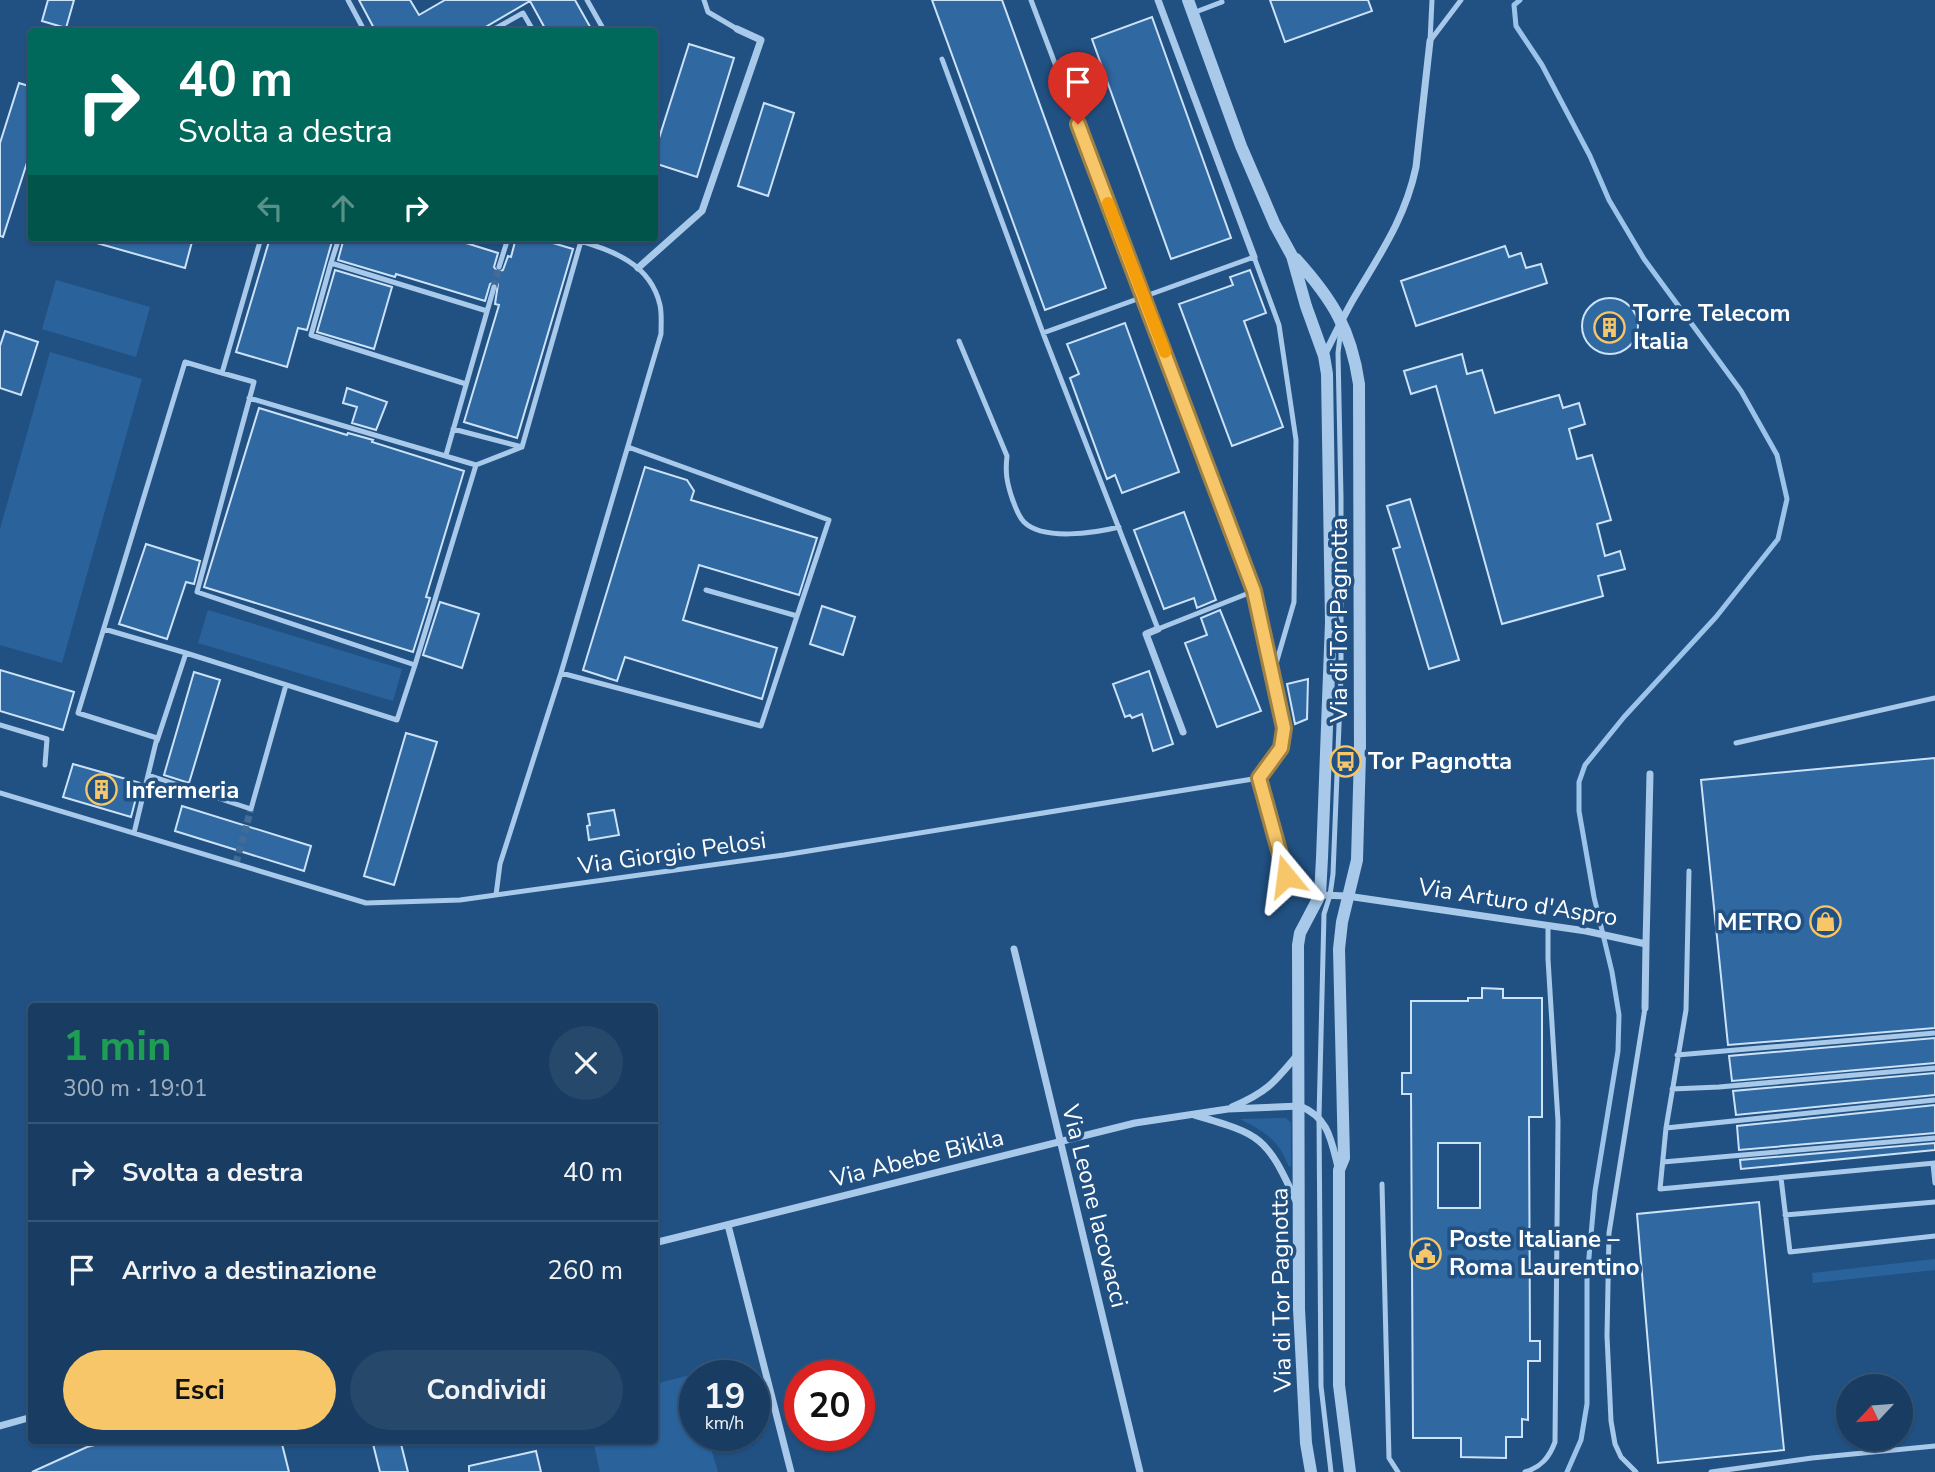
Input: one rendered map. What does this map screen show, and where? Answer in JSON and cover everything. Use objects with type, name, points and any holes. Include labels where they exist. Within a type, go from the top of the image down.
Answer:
[{"type":"street","points":[[1158,0],[1254,257]]},
{"type":"street","name":"Via di Tor Pagnotta","points":[[1188,0],[1241,146],[1275,225],[1292,256],[1324,356],[1329,447],[1331,622],[1325,895],[1300,933],[1298,944],[1301,1375],[1311,1472]]},
{"type":"street","points":[[638,268],[702,211],[761,40],[737,29]]},
{"type":"street","points":[[1324,356],[1391,238],[1412,187],[1430,41]]},
{"type":"street","name":"Via di Tor Pagnotta","points":[[1292,256],[1324,291],[1342,322],[1351,343],[1359,384],[1360,754],[1357,860],[1347,896],[1339,949],[1344,1158],[1339,1170]]},
{"type":"street","points":[[1158,629],[1146,634],[1183,732]]},
{"type":"street","points":[[1646,944],[1650,774]]},
{"type":"street","name":"Via Arturo d'Aspro","points":[[1325,895],[1617,936],[1646,944],[1645,1008]]},
{"type":"street","name":"Via Leone Iacovacci","points":[[1014,949],[1140,1472]]},
{"type":"street","name":"Via Abebe Bikila","points":[[1228,1109],[1259,1096],[1299,1053]]},
{"type":"street","points":[[1300,1106],[1319,1117]]},
{"type":"street","name":"Via Abebe Bikila","points":[[658,1243],[1135,1123],[1228,1109],[1300,1106]]},
{"type":"street","name":"Via Abebe Bikila","points":[[1190,1114],[1236,1128],[1261,1140],[1278,1163],[1300,1209]]},
{"type":"street","name":"Via di Tor Pagnotta","points":[[1319,1117],[1334,1142],[1339,1170],[1339,1385],[1350,1472]]},
{"type":"street","points":[[728,1225],[791,1472]]},
{"type":"street","points":[[0,1426],[28,1418]]},
{"type":"lane","points":[[348,0],[363,28]]},
{"type":"lane","points":[[587,0],[603,28]]},
{"type":"lane","points":[[704,0],[708,12],[737,29]]},
{"type":"lane","points":[[1031,0],[1254,591],[1284,728],[1281,748],[1259,778],[1286,876]]},
{"type":"lane","points":[[1430,41],[1433,0]]},
{"type":"lane","points":[[1430,41],[1461,0]]},
{"type":"lane","points":[[1192,13],[1223,2]]},
{"type":"lane","points":[[496,28],[523,13],[532,28]]},
{"type":"lane","points":[[942,59],[1158,629],[1254,591]]},
{"type":"lane","points":[[222,373],[260,242]]},
{"type":"lane","points":[[338,242],[311,335],[466,384]]},
{"type":"lane","points":[[499,267],[507,242]]},
{"type":"lane","points":[[522,447],[581,242]]},
{"type":"lane","points":[[496,895],[500,864],[561,673],[661,334],[660,306],[651,284],[638,268],[616,253],[584,242]]},
{"type":"lane","points":[[1044,333],[1254,257],[1279,325],[1296,440],[1294,602],[1273,674]]},
{"type":"lane","points":[[331,263],[487,310]]},
{"type":"lane","points":[[446,456],[494,287]]},
{"type":"lane","name":"Via di Tor Pagnotta","points":[[1331,1472],[1321,1386],[1319,1117],[1322,949],[1325,895],[1333,874],[1341,676],[1338,353],[1342,322]]},
{"type":"lane","points":[[959,341],[1007,456],[1004,476],[1014,505],[1025,524],[1038,530],[1091,534],[1119,527]]},
{"type":"lane","name":"Via di Tor Pagnotta","points":[[1324,356],[1340,382]]},
{"type":"lane","points":[[156,741],[157,738],[78,713],[185,362],[254,382],[197,592],[415,665]]},
{"type":"lane","points":[[249,398],[476,465],[522,447]]},
{"type":"lane","points":[[453,429],[522,447]]},
{"type":"lane","points":[[561,673],[761,726],[829,520],[628,447]]},
{"type":"lane","points":[[104,629],[397,720],[476,465]]},
{"type":"lane","points":[[706,590],[797,616]]},
{"type":"lane","points":[[134,833],[156,741],[186,653]]},
{"type":"lane","points":[[148,775],[251,808],[286,685]]},
{"type":"lane","points":[[1736,743],[1935,698]]},
{"type":"lane","points":[[0,725],[47,739],[45,765]]},
{"type":"lane","name":"Via Giorgio Pelosi","points":[[0,793],[366,904],[460,900],[784,855],[1259,778]]},
{"type":"lane","points":[[1689,871],[1686,1010],[1666,1128],[1660,1189],[1934,1163],[1935,1183]]},
{"type":"lane","points":[[1525,1472],[1541,1465],[1550,1456],[1555,1442],[1558,1121],[1548,926]]},
{"type":"lane","points":[[1636,1472],[1621,1457],[1615,1444],[1611,1422],[1607,1336],[1609,1245],[1645,1008]]},
{"type":"lane","points":[[1677,1055],[1935,1033]]},
{"type":"lane","points":[[1672,1089],[1935,1068]]},
{"type":"lane","points":[[1666,1128],[1935,1100]]},
{"type":"lane","points":[[1663,1162],[1935,1138]]},
{"type":"lane","points":[[1781,1178],[1790,1252],[1935,1236]]},
{"type":"lane","points":[[1382,1184],[1389,1458],[1398,1472]]},
{"type":"lane","points":[[1785,1215],[1935,1202]]},
{"type":"lane","points":[[1711,1472],[1812,1458],[1935,1446]]},
{"type":"shaded area","points":[[56,280],[150,307],[136,357],[42,329]]},
{"type":"shaded area","points":[[50,352],[142,379],[62,663],[0,645],[0,529]]},
{"type":"shaded area","points":[[208,610],[402,669],[393,701],[198,643]]},
{"type":"shaded area","points":[[1286,1118],[1291,1123],[1289,1167],[1270,1137],[1240,1119]]},
{"type":"shaded area","points":[[1935,1259],[1935,1270],[1813,1283],[1812,1273]]},
{"type":"shaded area","points":[[679,1378],[679,1451],[712,1451],[718,1472],[600,1472],[594,1444],[658,1444],[658,1383]]},
{"type":"building","points":[[48,0],[74,0],[66,28],[42,21]]},
{"type":"building","points":[[359,0],[410,0],[419,15],[445,0],[575,0],[591,28],[545,28],[530,1],[484,28],[374,28]]},
{"type":"building","points":[[932,0],[1002,0],[1106,288],[1045,310]]},
{"type":"building","points":[[1270,0],[1368,0],[1372,11],[1285,42]]},
{"type":"building","points":[[1152,17],[1231,238],[1171,259],[1092,39]]},
{"type":"building","points":[[689,44],[734,58],[697,177],[658,164],[658,141]]},
{"type":"building","points":[[19,83],[28,86],[28,159],[3,237],[0,236],[0,143]]},
{"type":"building","points":[[764,103],[794,113],[768,196],[738,186]]},
{"type":"building","points":[[93,242],[192,242],[185,268]]},
{"type":"building","points":[[269,242],[332,242],[307,330],[298,328],[287,367],[236,352]]},
{"type":"building","points":[[343,242],[463,242],[498,253],[494,267],[498,272],[503,270],[508,256],[511,257],[515,242],[549,242],[573,249],[517,438],[464,422],[499,305],[495,304],[498,284],[490,284],[485,301],[338,260]]},
{"type":"building","points":[[1505,246],[1509,257],[1521,253],[1526,268],[1541,264],[1547,283],[1416,326],[1401,281]]},
{"type":"building","points":[[335,270],[392,287],[374,349],[317,332]]},
{"type":"building","points":[[1250,270],[1266,313],[1244,321],[1283,427],[1232,446],[1179,304],[1233,285],[1230,277]]},
{"type":"building","name":"Torre Telecom Italia","points":[[1610,298],[1621,300],[1630,306],[1636,315],[1636,337],[1630,346],[1621,352],[1610,354],[1599,352],[1590,346],[1584,337],[1582,326],[1584,315],[1590,306],[1599,300]]},
{"type":"building","points":[[1125,323],[1179,472],[1122,493],[1115,475],[1107,479],[1070,378],[1079,374],[1067,344]]},
{"type":"building","points":[[5,331],[38,342],[21,395],[0,388],[0,346]]},
{"type":"building","points":[[1462,354],[1467,374],[1482,370],[1495,413],[1559,395],[1563,408],[1579,403],[1585,424],[1569,429],[1577,459],[1592,455],[1611,520],[1597,524],[1605,556],[1620,551],[1625,569],[1598,576],[1603,596],[1502,624],[1436,386],[1411,394],[1404,371]]},
{"type":"building","points":[[347,388],[387,402],[376,430],[352,423],[357,407],[343,403]]},
{"type":"building","points":[[259,408],[347,435],[348,433],[373,440],[372,442],[464,471],[426,597],[430,598],[413,652],[204,587]]},
{"type":"building","points":[[645,467],[687,480],[694,491],[691,500],[817,538],[799,595],[699,565],[683,620],[777,648],[762,699],[625,657],[617,681],[583,670]]},
{"type":"building","points":[[1410,499],[1459,660],[1429,669],[1393,549],[1400,547],[1387,506]]},
{"type":"building","points":[[1184,512],[1216,600],[1197,608],[1194,598],[1164,609],[1134,530]]},
{"type":"building","points":[[146,544],[200,561],[194,584],[186,582],[167,639],[119,624]]},
{"type":"building","points":[[440,602],[479,614],[462,668],[423,655]]},
{"type":"building","points":[[822,606],[855,617],[843,655],[810,644]]},
{"type":"building","points":[[1220,610],[1261,711],[1217,727],[1185,643],[1207,635],[1201,618]]},
{"type":"building","points":[[0,670],[74,692],[63,730],[0,711]]},
{"type":"building","points":[[1149,671],[1173,744],[1153,751],[1142,714],[1132,718],[1130,715],[1125,717],[1113,684]]},
{"type":"building","points":[[194,672],[220,680],[189,783],[164,775]]},
{"type":"building","points":[[1308,679],[1307,719],[1295,724],[1287,684]]},
{"type":"building","points":[[406,733],[437,742],[394,885],[364,876]]},
{"type":"building","name":"METRO","points":[[1935,758],[1935,1028],[1728,1045],[1701,780]]},
{"type":"building","name":"Infermeria","points":[[73,764],[140,783],[131,817],[63,797]]},
{"type":"building","points":[[182,806],[311,846],[304,871],[175,831]]},
{"type":"building","points":[[614,810],[619,835],[589,840],[588,814]]},
{"type":"building","points":[[1482,988],[1503,989],[1503,998],[1542,998],[1542,1117],[1529,1117],[1530,1341],[1540,1341],[1540,1361],[1528,1361],[1528,1420],[1522,1419],[1522,1437],[1506,1437],[1506,1458],[1461,1457],[1461,1438],[1413,1438],[1411,1094],[1402,1094],[1402,1073],[1411,1073],[1411,1001],[1468,1001],[1468,998],[1482,998]],"holes":[[[1438,1143],[1480,1143],[1480,1208],[1438,1208]]]},
{"type":"building","points":[[1935,1038],[1935,1063],[1732,1081],[1729,1056]]},
{"type":"building","points":[[1935,1073],[1935,1095],[1736,1115],[1733,1091]]},
{"type":"building","points":[[1935,1105],[1935,1133],[1739,1150],[1737,1126]]},
{"type":"building","points":[[1935,1143],[1935,1150],[1741,1169],[1740,1160]]},
{"type":"building","points":[[1759,1202],[1784,1450],[1658,1463],[1637,1214]]},
{"type":"building","points":[[99,1444],[282,1444],[289,1472],[32,1472]]},
{"type":"building","points":[[373,1444],[401,1444],[408,1472],[380,1472]]},
{"type":"building","points":[[536,1451],[541,1472],[469,1472],[469,1466]]},
{"type":"waterway","points":[[1520,0],[1514,5],[1516,26],[1542,65],[1590,156],[1609,200],[1644,259],[1741,391],[1777,455],[1787,499],[1778,539],[1716,617],[1624,717],[1585,765],[1579,782],[1579,811],[1619,1015],[1618,1051],[1595,1191],[1587,1279],[1587,1404],[1581,1440],[1567,1472]]},
{"type":"tunnel","points":[[494,287],[499,267]]},
{"type":"tunnel","points":[[236,863],[251,809]]},
{"type":"slow traffic","points":[[1108,203],[1165,352]]},
{"type":"place","name":"Torre Telecom Italia","points":[[1610,327]]},
{"type":"place","name":"Tor Pagnotta","points":[[1345,761]]},
{"type":"place","name":"Infermeria","points":[[102,790]]},
{"type":"place","name":"METRO","points":[[1825,922]]},
{"type":"place","name":"Poste Italiane – Roma Laurentino","points":[[1426,1253]]},
{"type":"route","points":[[1078,124],[1254,591],[1284,728],[1281,748],[1259,778],[1286,876]]}]
